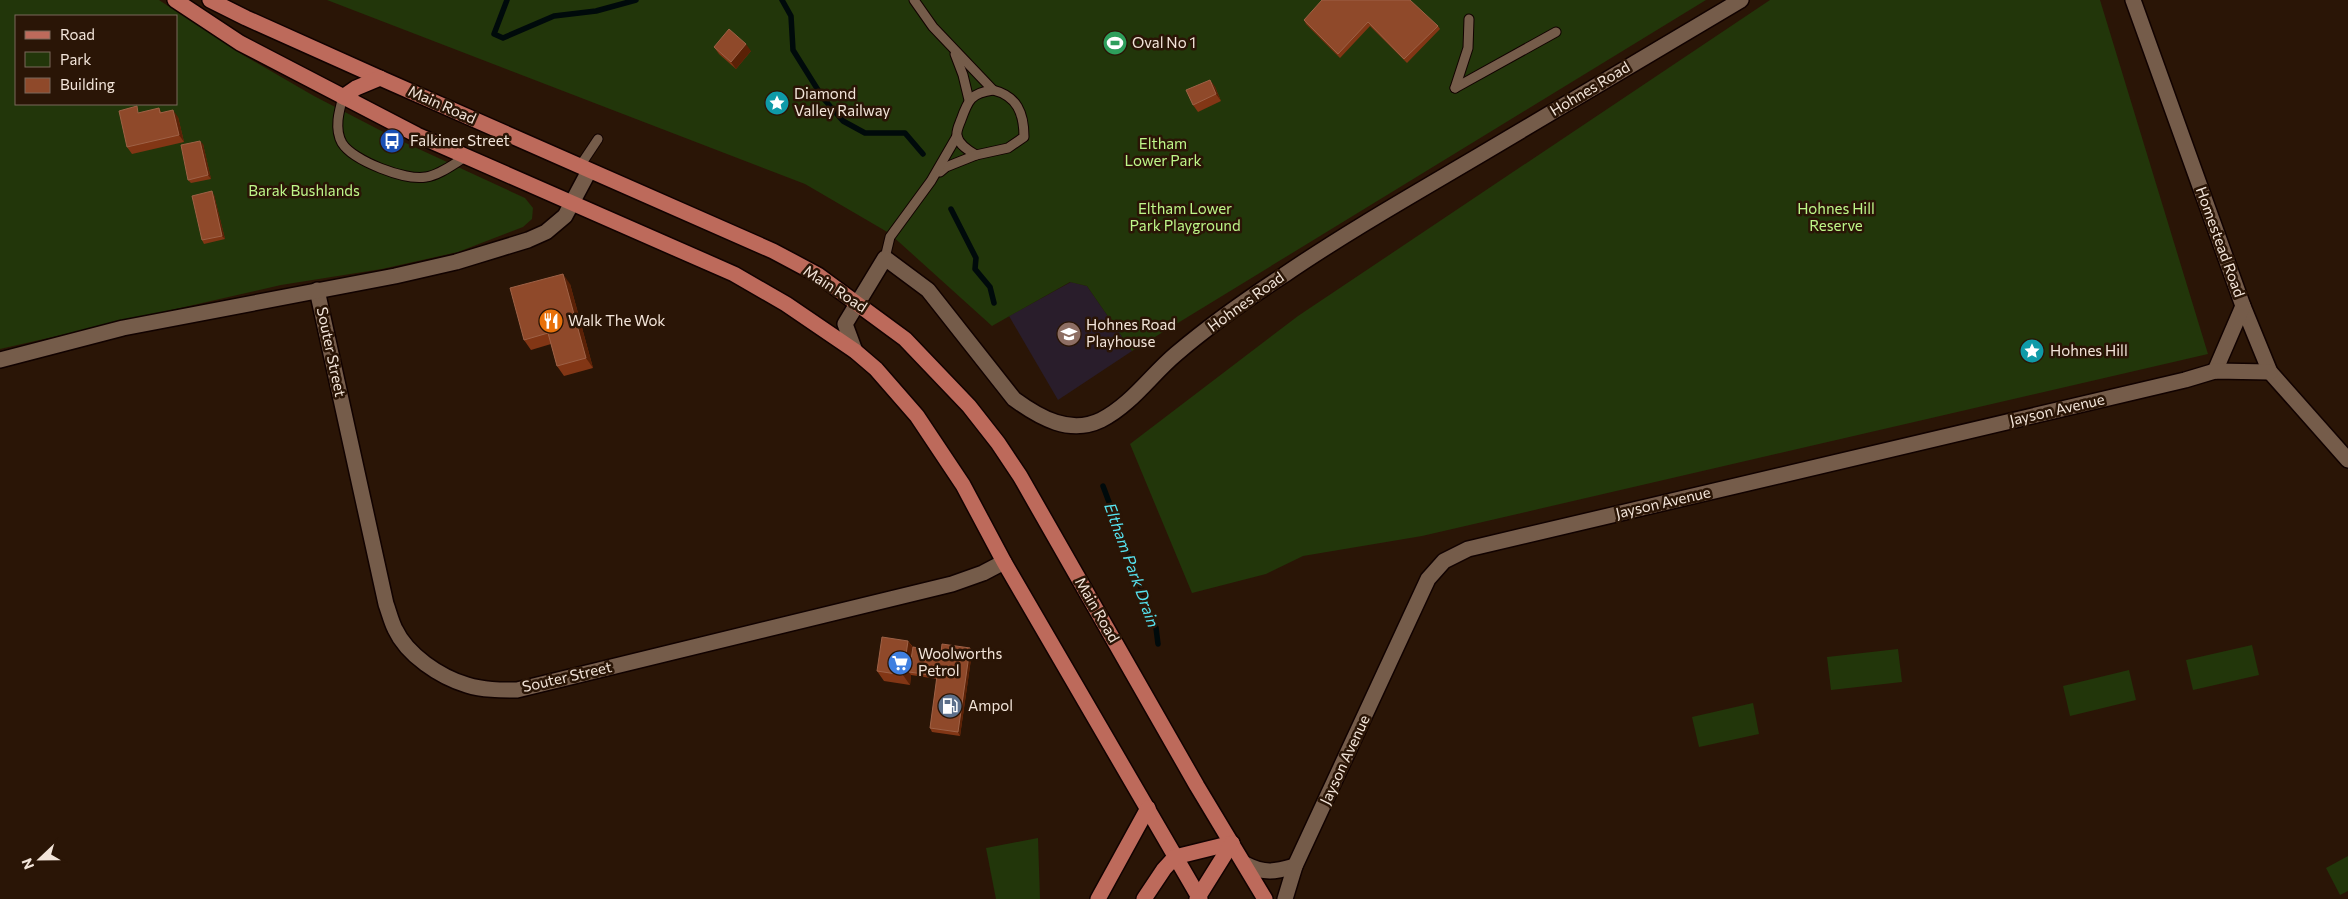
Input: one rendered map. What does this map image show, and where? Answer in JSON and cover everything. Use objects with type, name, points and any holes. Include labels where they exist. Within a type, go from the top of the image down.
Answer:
[{"type":"main road","points":[[175,0],[240,43],[343,98],[417,134],[734,274],[786,304],[855,351],[896,390],[936,443],[963,485],[1004,562],[1199,898],[1232,843]]},
{"type":"main road","name":"Main Road","points":[[210,0],[380,78],[773,252],[818,275],[858,302],[905,340],[969,406],[998,443],[1020,476],[1197,786],[1265,899]]},
{"type":"main road","points":[[343,98],[356,88],[380,78]]},
{"type":"main road","points":[[1098,899],[1148,808]]},
{"type":"main road","points":[[1144,899],[1164,869],[1175,857],[1232,843]]},
{"type":"street","name":"Hohnes Road","points":[[885,258],[928,290],[1014,398],[1032,412],[1051,422],[1070,426],[1086,425],[1101,420],[1121,408],[1176,354],[1246,300],[1333,242],[1741,0]]},
{"type":"street","name":"Homestead Road","points":[[2133,0],[2243,306],[2270,372],[2348,460]]},
{"type":"street","points":[[0,360],[123,328],[395,276],[456,262],[528,240],[546,232],[558,223],[574,202],[584,168]]},
{"type":"street","points":[[855,351],[845,324],[885,258]]},
{"type":"street","name":"Souter Street","points":[[318,290],[386,604],[396,631],[414,654],[439,672],[466,685],[491,690],[517,690],[952,584],[988,571],[1004,562]]},
{"type":"street","points":[[2215,371],[2243,306]]},
{"type":"street","name":"Jayson Avenue","points":[[1285,899],[1295,866],[1428,579],[1444,561],[1468,549],[2175,383],[2215,371],[2270,372]]},
{"type":"street","points":[[1245,864],[1259,871],[1274,872],[1295,866]]},
{"type":"lane","points":[[914,0],[933,26],[992,90]]},
{"type":"lane","points":[[1469,20],[1468,48],[1455,88],[1556,32]]},
{"type":"lane","points":[[885,258],[890,237],[931,181],[950,152],[957,136],[968,100],[963,75],[953,49]]},
{"type":"lane","points":[[931,181],[946,167],[976,155],[1008,148],[1024,137],[1024,120],[1013,99],[1001,92],[992,90],[981,92],[968,100]]},
{"type":"lane","points":[[343,98],[339,112],[339,133],[342,143],[360,158],[387,170],[416,178],[428,177],[438,173],[467,156]]},
{"type":"lane","points":[[957,136],[965,149],[976,155]]},
{"type":"lane","points":[[584,168],[598,139]]},
{"type":"shaded area","name":"Hohnes Road Playhouse","points":[[1071,282],[1087,286],[1132,351],[1058,400],[1009,316]]},
{"type":"green space","name":"Barak Bushlands","points":[[0,0],[159,0],[243,55],[314,96],[395,138],[525,198],[533,208],[532,219],[523,227],[458,252],[382,269],[281,285],[0,349]]},
{"type":"green space","name":"Eltham Lower Park","points":[[327,0],[1706,0],[1132,351],[1087,286],[1070,282],[992,326],[889,233],[805,184]]},
{"type":"green space","name":"Hohnes Hill Reserve","points":[[1770,0],[2100,0],[2208,354],[1422,536],[1303,556],[1266,574],[1192,593],[1130,444],[1298,316]]},
{"type":"green space","points":[[2252,645],[2259,675],[2193,690],[2186,660]]},
{"type":"green space","points":[[1898,649],[1902,682],[1831,690],[1827,657]]},
{"type":"green space","points":[[2129,670],[2136,700],[2070,716],[2063,686]]},
{"type":"green space","points":[[1753,703],[1759,734],[1699,747],[1692,717]]},
{"type":"green space","points":[[1038,838],[1040,899],[996,899],[986,848]]},
{"type":"green space","points":[[2348,856],[2348,891],[2340,895],[2326,868]]},
{"type":"building","points":[[1322,0],[1410,0],[1438,26],[1404,59],[1368,22],[1338,54],[1304,20]]},
{"type":"building","points":[[729,29],[746,44],[731,62],[714,47]]},
{"type":"building","points":[[1210,80],[1216,94],[1193,105],[1186,90]]},
{"type":"building","points":[[137,106],[138,113],[159,108],[160,113],[173,110],[179,135],[127,147],[119,111]]},
{"type":"building","points":[[200,141],[208,175],[188,180],[181,145]]},
{"type":"building","points":[[212,191],[222,236],[202,240],[192,196]]},
{"type":"building","name":"Walk The Wok","points":[[563,274],[586,358],[557,366],[548,333],[524,340],[510,288]]},
{"type":"building","points":[[882,637],[908,641],[903,675],[877,671]]},
{"type":"building","name":"Ampol","points":[[942,644],[970,648],[958,732],[930,728],[937,676],[909,672],[913,647],[941,652]]},
{"type":"waterway","name":"Eltham Park Drain","points":[[507,0],[494,34],[503,38],[554,16],[596,11],[636,0]]},
{"type":"waterway","points":[[782,0],[791,16],[793,50],[823,98],[843,121],[865,133],[905,133],[923,154]]},
{"type":"waterway","name":"Eltham Park Drain","points":[[951,209],[976,258],[975,269],[990,287],[994,303]]},
{"type":"waterway","name":"Eltham Park Drain","points":[[1103,486],[1156,628],[1158,644]]},
{"type":"place","name":"Oval No 1","points":[[1115,43]]},
{"type":"place","name":"Diamond Valley Railway","points":[[777,103]]},
{"type":"place","name":"Falkiner Street","points":[[392,141]]},
{"type":"place","name":"Walk The Wok","points":[[551,321]]},
{"type":"place","name":"Hohnes Road Playhouse","points":[[1069,334]]},
{"type":"place","name":"Hohnes Hill","points":[[2032,351]]},
{"type":"place","name":"Woolworths Petrol","points":[[900,663]]},
{"type":"place","name":"Ampol","points":[[950,706]]},
{"type":"park label","name":"Eltham Lower Park Playground","points":[[1185,218]]}]
